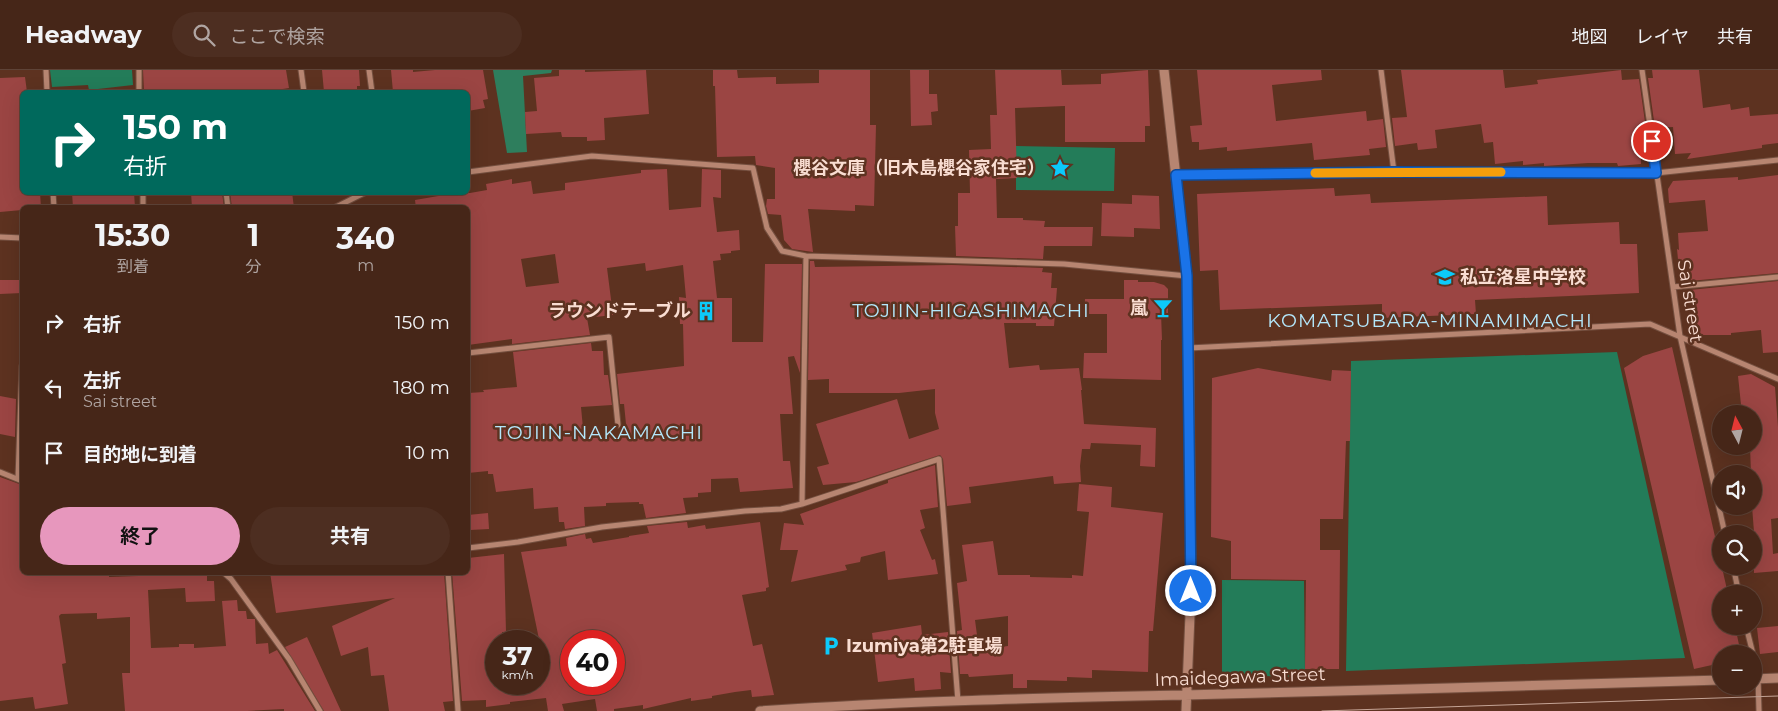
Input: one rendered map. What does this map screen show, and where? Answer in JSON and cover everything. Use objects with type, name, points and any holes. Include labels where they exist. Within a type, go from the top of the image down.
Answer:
[{"type":"street","points":[[46,70],[47,90]]},
{"type":"street","points":[[138,70],[139,90]]},
{"type":"street","points":[[301,70],[304,90]]},
{"type":"street","points":[[369,70],[372,90]]},
{"type":"street","points":[[1164,70],[1187,276],[1191,591],[1186,711]]},
{"type":"street","points":[[1381,70],[1394,172]]},
{"type":"street","name":"Sai street","points":[[1642,70],[1680,336],[1723,525]]},
{"type":"street","points":[[470,172],[592,156],[753,168],[767,228],[782,251],[806,256],[1064,264],[1187,276]]},
{"type":"street","points":[[1176,175],[1394,172],[1656,173],[1778,160]]},
{"type":"street","points":[[340,205],[360,195]]},
{"type":"street","points":[[0,237],[20,238]]},
{"type":"street","points":[[802,504],[806,256]]},
{"type":"street","points":[[1673,287],[1778,277]]},
{"type":"street","points":[[1189,348],[1650,324],[1778,379]]},
{"type":"street","points":[[470,352],[609,337],[618,425]]},
{"type":"street","points":[[470,548],[518,542],[602,527],[781,509],[802,504],[939,459],[958,700]]},
{"type":"street","points":[[0,472],[20,479]]},
{"type":"street","points":[[226,575],[289,659],[320,711]]},
{"type":"street","points":[[448,575],[458,711]]},
{"type":"street","points":[[1762,679],[1778,678]]},
{"type":"street","name":"Imaidegawa Street","points":[[760,711],[958,700],[1712,680]]},
{"type":"street","points":[[1758,695],[1759,711]]},
{"type":"green space","points":[[50,70],[132,70],[133,85],[89,90],[88,85],[52,87]]},
{"type":"green space","points":[[493,70],[552,70],[551,73],[523,76],[527,152],[507,153]]},
{"type":"green space","points":[[1016,146],[1115,148],[1114,191],[1016,190]]},
{"type":"green space","points":[[1617,352],[1685,658],[1346,671],[1351,361]]},
{"type":"green space","points":[[1222,580],[1304,581],[1305,677],[1222,675]]},
{"type":"building","points":[[143,70],[286,70],[289,88],[276,90],[144,90]]},
{"type":"building","points":[[322,70],[359,70],[360,86],[357,86],[357,90],[324,90]]},
{"type":"building","points":[[391,70],[413,70],[413,72],[483,70],[488,99],[483,100],[485,108],[470,111],[470,90],[393,90]]},
{"type":"building","points":[[559,70],[585,70],[585,72],[646,70],[649,114],[604,118],[605,140],[587,141],[587,137],[562,137],[561,132],[526,134],[525,112],[537,111],[534,78],[559,76]]},
{"type":"building","points":[[713,70],[737,70],[738,78],[776,77],[776,84],[819,83],[819,70],[870,70],[870,125],[876,125],[874,206],[855,205],[855,211],[808,209],[813,252],[792,249],[784,240],[781,215],[768,214],[766,206],[767,199],[775,199],[775,168],[756,165],[755,156],[717,157]]},
{"type":"building","points":[[910,70],[929,70],[929,94],[937,94],[938,111],[931,112],[932,125],[911,126]]},
{"type":"building","points":[[995,70],[1061,70],[1062,85],[1101,84],[1101,74],[1148,70],[1150,126],[1145,126],[1145,142],[1065,142],[1065,106],[1015,108],[1017,178],[996,179],[997,218],[1023,218],[1023,220],[1045,221],[1044,227],[1093,227],[1092,246],[1044,246],[1043,259],[956,256],[955,226],[958,226],[958,193],[970,193],[969,150],[991,149],[990,115],[997,115]]},
{"type":"building","points":[[1197,70],[1321,70],[1322,80],[1272,85],[1276,121],[1366,111],[1367,121],[1383,119],[1386,147],[1369,149],[1370,155],[1314,160],[1312,143],[1227,151],[1227,147],[1199,150],[1199,142],[1192,142],[1190,126],[1202,125]]},
{"type":"building","points":[[1401,70],[1503,70],[1505,88],[1538,84],[1537,80],[1621,70],[1622,80],[1639,79],[1646,129],[1639,130],[1641,164],[1618,166],[1617,163],[1588,163],[1544,166],[1544,163],[1523,165],[1523,161],[1495,164],[1493,142],[1484,143],[1481,124],[1435,130],[1437,148],[1418,150],[1417,143],[1395,146],[1392,118],[1407,117]]},
{"type":"building","points":[[1652,70],[1699,70],[1703,108],[1730,104],[1731,110],[1749,107],[1750,116],[1778,114],[1778,143],[1762,145],[1762,148],[1687,159],[1691,153],[1675,154],[1673,127],[1655,128],[1648,78],[1653,78]]},
{"type":"building","points":[[25,77],[27,90],[20,90],[20,195],[40,195],[41,205],[20,205],[20,210],[0,212],[0,78]]},
{"type":"building","points":[[667,169],[669,210],[701,207],[702,169],[721,170],[721,198],[713,197],[717,232],[739,230],[740,250],[720,254],[721,260],[713,261],[717,298],[732,298],[732,342],[763,342],[765,264],[802,264],[800,373],[794,356],[788,357],[793,414],[780,414],[783,461],[790,461],[793,488],[740,492],[738,478],[711,479],[711,492],[698,493],[698,497],[683,498],[686,513],[646,518],[643,504],[639,504],[639,502],[606,503],[606,506],[584,507],[585,526],[565,529],[564,522],[559,522],[558,507],[534,509],[533,488],[496,492],[493,474],[488,474],[488,471],[470,473],[470,393],[517,387],[513,352],[591,343],[592,351],[603,351],[604,375],[608,375],[612,405],[581,407],[584,439],[627,434],[624,404],[620,404],[617,374],[684,366],[683,324],[680,324],[679,297],[686,298],[683,265],[646,271],[645,263],[607,268],[613,315],[587,318],[590,335],[512,344],[512,339],[470,345],[470,205],[416,205],[415,200],[444,195],[470,195],[470,193],[487,190],[486,184],[512,179],[512,184],[531,181],[533,194],[565,190],[565,183],[641,173],[641,170]],"holes":[[[555,254],[559,283],[526,287],[521,259]]]},
{"type":"building","points":[[1778,175],[1778,273],[1689,281],[1689,278],[1679,270],[1678,233],[1708,231],[1705,200],[1669,203],[1668,189],[1673,181],[1738,177],[1738,180]]},
{"type":"building","points":[[1334,188],[1335,196],[1370,194],[1371,203],[1547,196],[1548,225],[1619,222],[1620,244],[1637,244],[1639,293],[1475,300],[1476,314],[1382,318],[1382,304],[1220,310],[1218,270],[1200,271],[1197,194]]},
{"type":"building","points":[[72,195],[134,195],[135,205],[73,205]]},
{"type":"building","points":[[191,195],[222,195],[224,205],[192,205]]},
{"type":"building","points":[[230,195],[292,195],[294,205],[232,205]]},
{"type":"building","points":[[1132,195],[1159,196],[1160,229],[1134,228],[1134,237],[1101,236],[1102,203],[1132,204]]},
{"type":"building","points":[[810,261],[814,261],[815,267],[952,265],[1043,268],[1042,272],[1052,273],[1051,288],[1057,288],[1054,326],[1036,326],[1036,323],[1004,323],[1009,368],[1039,365],[1040,370],[1079,368],[1084,424],[1156,428],[1155,467],[1140,466],[1141,445],[1091,443],[1090,449],[1082,449],[1081,482],[1054,484],[1053,476],[969,487],[971,503],[947,506],[943,459],[940,455],[856,482],[823,485],[817,467],[829,464],[816,424],[897,399],[909,439],[939,429],[935,413],[935,389],[899,393],[829,393],[829,379],[808,380]]},
{"type":"building","points":[[0,280],[20,280],[20,293],[0,294]]},
{"type":"building","points":[[1124,280],[1154,282],[1164,285],[1168,289],[1168,313],[1161,313],[1161,380],[1083,378],[1084,353],[1107,353],[1107,314],[1084,314],[1085,299],[1124,299]]},
{"type":"building","points":[[1778,281],[1778,352],[1763,353],[1761,330],[1731,333],[1731,335],[1703,335],[1693,330],[1690,290]]},
{"type":"building","points":[[1672,347],[1712,525],[1712,575],[1724,575],[1726,585],[1712,585],[1712,635],[1737,635],[1739,645],[1712,645],[1712,665],[1694,669],[1624,368],[1643,356]]},
{"type":"building","points":[[1258,368],[1331,381],[1332,370],[1351,371],[1350,441],[1346,441],[1343,519],[1320,519],[1320,550],[1340,550],[1339,669],[1305,669],[1306,580],[1231,579],[1231,541],[1211,537],[1212,378]]},
{"type":"building","points":[[1751,374],[1775,387],[1778,427],[1778,518],[1771,519],[1773,554],[1778,553],[1778,571],[1762,572],[1762,525],[1753,525],[1753,515],[1762,515],[1762,465],[1751,465],[1750,455],[1762,455],[1762,405],[1741,405],[1738,376]]},
{"type":"building","points":[[0,396],[16,399],[15,437],[0,434]]},
{"type":"building","points":[[935,465],[938,507],[920,510],[925,528],[920,530],[932,560],[935,559],[938,574],[888,580],[885,551],[861,557],[860,562],[845,565],[847,570],[791,582],[798,550],[780,550],[784,523],[804,525],[800,514],[888,483],[888,480]]},
{"type":"building","points":[[0,477],[20,484],[20,575],[109,575],[109,577],[207,575],[207,581],[214,581],[215,601],[186,602],[185,588],[148,590],[151,648],[179,647],[179,644],[194,644],[194,648],[226,646],[222,601],[237,600],[238,611],[246,611],[247,619],[255,619],[256,644],[268,643],[269,654],[277,650],[315,711],[284,711],[284,709],[247,711],[125,711],[122,673],[130,673],[130,617],[97,619],[97,613],[61,614],[59,616],[66,663],[62,664],[68,704],[35,709],[33,697],[0,701]]},
{"type":"building","points":[[1079,484],[1112,487],[1111,507],[1163,513],[1153,631],[1149,631],[1148,672],[1092,670],[1092,678],[1067,677],[1067,681],[1027,680],[1027,688],[1013,688],[1013,674],[969,677],[968,674],[960,674],[957,631],[962,630],[957,583],[967,581],[962,545],[993,541],[998,575],[1072,578],[1072,575],[1083,576],[1089,512],[1077,511]],"holes":[[[1008,616],[1008,646],[979,650],[975,620]]]},
{"type":"building","points":[[488,513],[489,529],[470,530],[470,515]]},
{"type":"building","points":[[687,522],[688,528],[705,525],[706,529],[760,522],[769,587],[766,588],[766,591],[742,595],[753,646],[762,644],[774,695],[752,697],[751,690],[691,701],[691,698],[643,709],[643,705],[614,709],[614,711],[597,711],[595,699],[562,704],[564,711],[548,711],[546,698],[486,707],[486,700],[462,701],[452,575],[470,575],[470,558],[504,554],[506,630],[485,630],[485,695],[550,695],[550,630],[537,630],[521,552],[567,546],[566,538],[585,534],[586,539],[591,538],[593,543],[649,533],[647,526]]},
{"type":"building","points":[[270,575],[444,575],[453,701],[443,702],[445,711],[389,711],[384,675],[371,676],[368,647],[341,656],[332,626],[395,598],[276,613]]},
{"type":"building","points":[[921,625],[922,635],[948,632],[951,673],[940,672],[941,689],[915,691],[914,678],[878,682],[872,633]]},
{"type":"building","points":[[1778,626],[1778,652],[1762,654],[1762,645],[1759,645],[1758,635],[1762,635],[1762,628]]},
{"type":"building","points":[[307,637],[341,711],[324,711],[285,647]]},
{"type":"tram line","points":[[1322,711],[1778,696]]},
{"type":"slow traffic","points":[[1315,173],[1501,172]]},
{"type":"place","name":"櫻谷文庫（旧木島櫻谷家住宅）","points":[[1060,168]]},
{"type":"place","name":"私立洛星中学校","points":[[1445,277]]},
{"type":"place","name":"嵐","points":[[1163,308]]},
{"type":"place","name":"ラウンドテーブル","points":[[706,311]]},
{"type":"place","name":"Izumiya第2駐車場","points":[[831,646]]},
{"type":"district","name":"TOJIIN-HIGASHIMACHI","points":[[971,310]]},
{"type":"district","name":"KOMATSUBARA-MINAMIMACHI","points":[[1430,320]]},
{"type":"district","name":"TOJIIN-NAKAMACHI","points":[[599,432]]},
{"type":"route","points":[[1191,591],[1187,276],[1176,175],[1394,172],[1656,173],[1652,141]]}]
